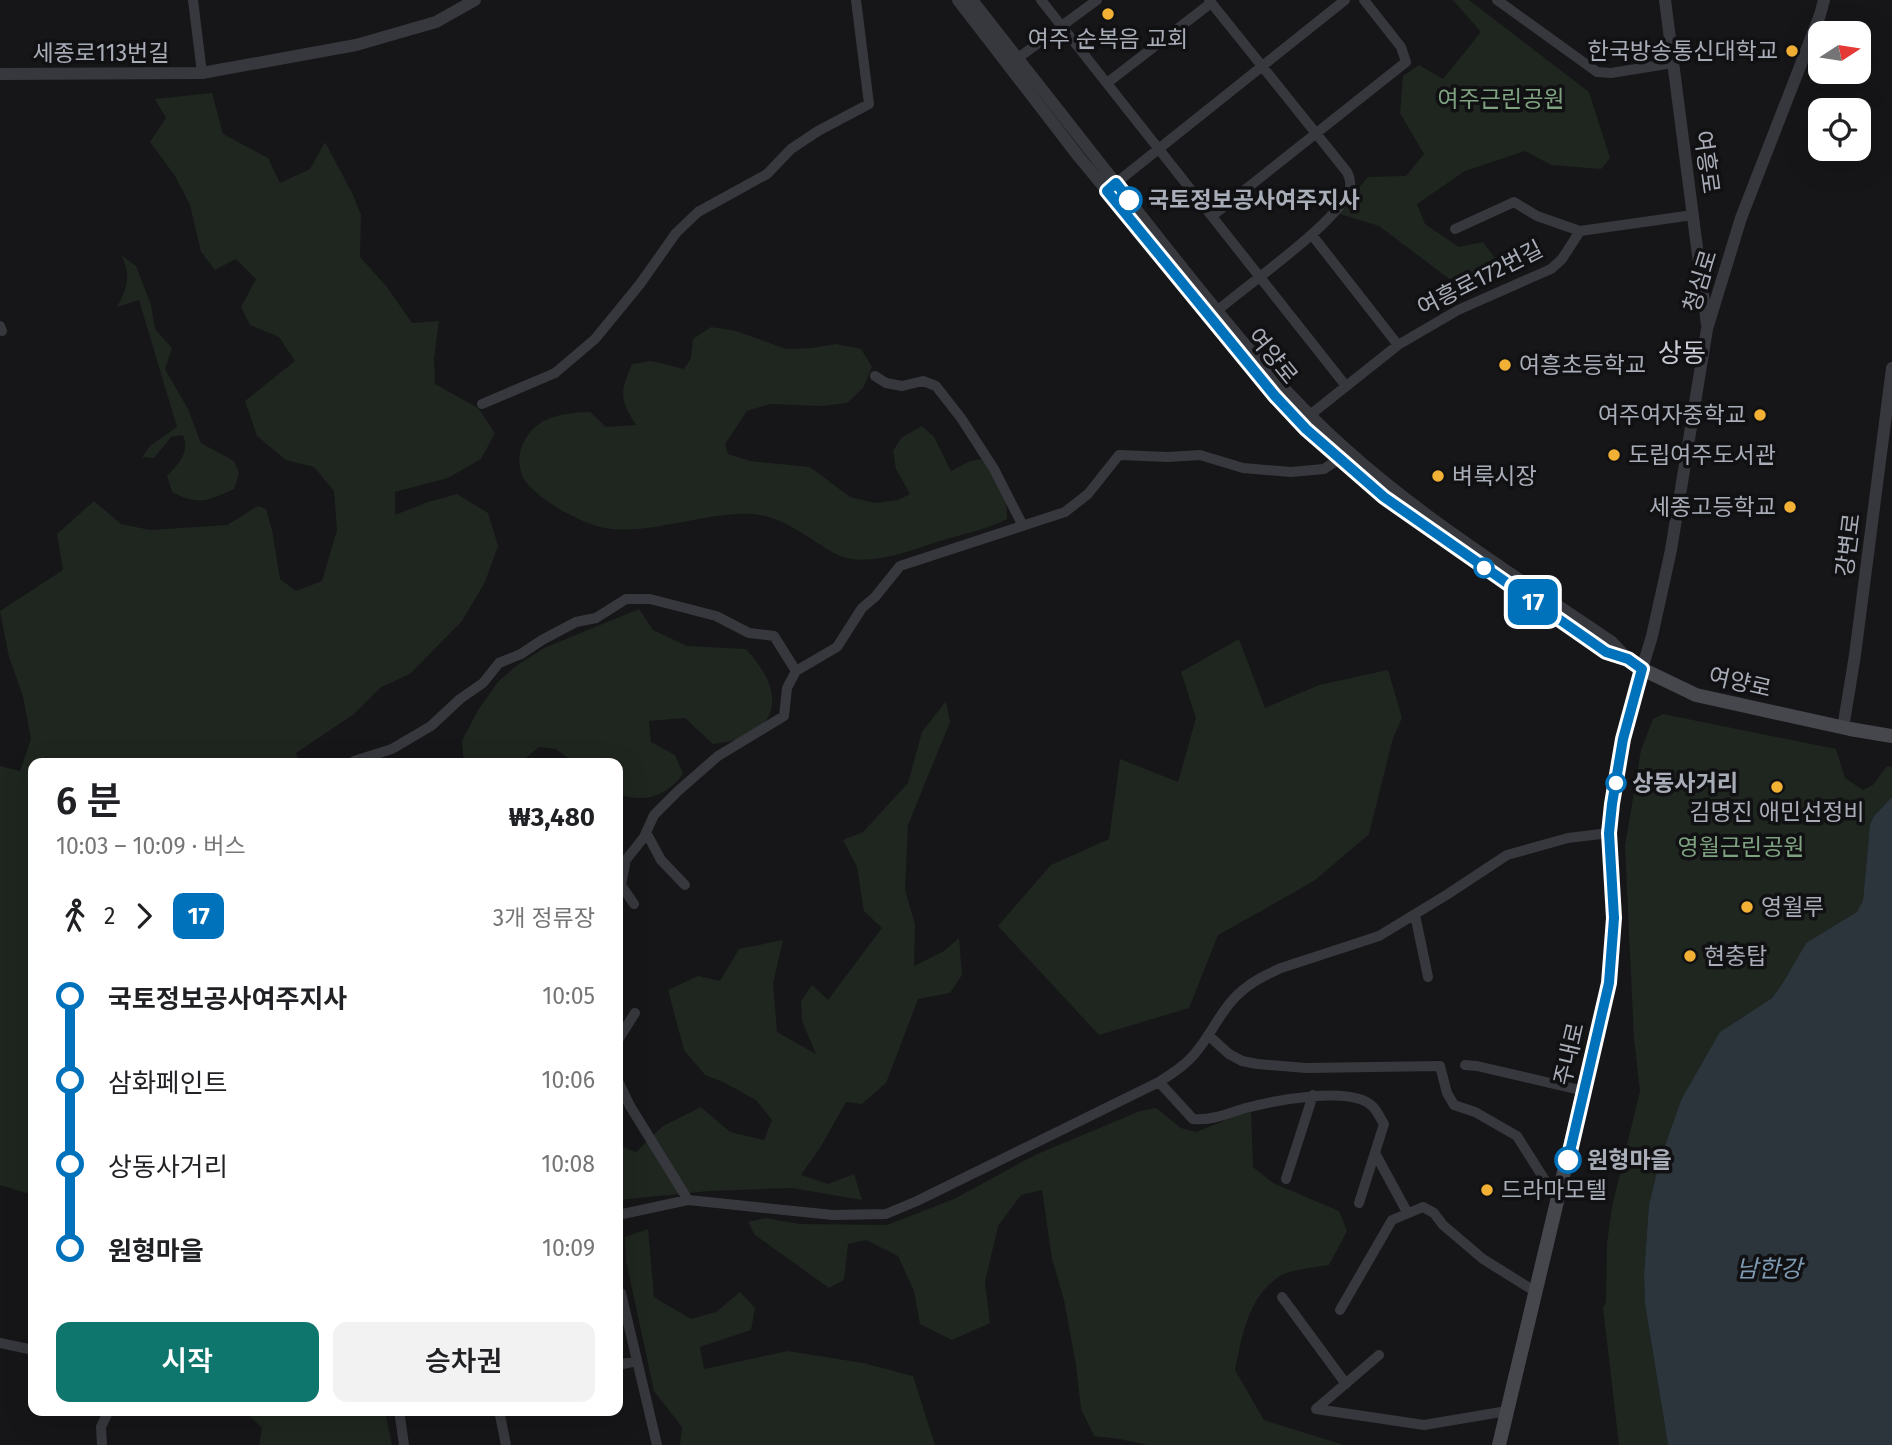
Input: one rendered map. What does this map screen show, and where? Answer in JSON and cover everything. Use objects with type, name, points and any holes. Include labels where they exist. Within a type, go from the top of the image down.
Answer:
[{"type":"main road","name":"여양로","points":[[1642,669],[1696,695],[1892,736]]},
{"type":"main road","name":"주내로","points":[[1500,1445],[1609,983],[1614,918],[1609,833],[1623,739],[1642,669]]},
{"type":"street","name":"세종로113번길","points":[[193,0],[202,73]]},
{"type":"street","name":"세종로113번길","points":[[0,74],[202,73],[356,45],[436,22],[475,0]]},
{"type":"street","points":[[482,404],[555,373],[594,339],[640,284],[676,233],[698,212],[767,174],[791,149],[869,104],[856,0]]},
{"type":"street","name":"여양로","points":[[958,0],[1111,187],[1275,396],[1306,429],[1612,642],[1642,669]]},
{"type":"street","name":"여양로","points":[[972,0],[1018,58],[1111,187],[1259,362],[1310,415],[1343,455]]},
{"type":"street","points":[[1041,0],[1346,386]]},
{"type":"street","points":[[1018,58],[1097,0]]},
{"type":"street","points":[[1111,187],[1345,0]]},
{"type":"street","points":[[1212,216],[1406,62],[1401,47],[1364,0]]},
{"type":"street","points":[[1497,0],[1597,72],[1611,73],[1673,63]]},
{"type":"street","name":"여흥로","points":[[1665,0],[1707,329]]},
{"type":"street","name":"청심로","points":[[1642,669],[1671,550],[1707,329],[1741,218],[1824,0]]},
{"type":"street","points":[[1107,83],[1210,1],[1347,172],[1350,188],[1341,204],[1312,235],[1217,311]]},
{"type":"street","points":[[1455,229],[1514,202],[1537,216],[1580,231],[1693,215]]},
{"type":"street","name":"여흥로172번길","points":[[1310,415],[1398,345],[1449,314],[1550,269],[1563,259],[1580,231]]},
{"type":"street","points":[[1312,235],[1398,345]]},
{"type":"street","name":"강변로","points":[[1846,728],[1892,368]]},
{"type":"street","points":[[875,376],[886,383],[902,386],[923,381],[936,386],[961,418],[994,469],[1023,526]]},
{"type":"street","points":[[623,865],[646,832],[654,815],[718,756],[784,716],[788,688],[796,671],[837,647],[862,608],[875,597],[900,566],[1065,512],[1088,495],[1119,455],[1200,455],[1243,468],[1291,472],[1324,469],[1343,455]]},
{"type":"street","points":[[364,758],[392,750],[431,726],[460,699],[483,683],[499,663],[521,654],[576,622],[596,618],[626,599],[650,599],[716,616],[749,633],[774,636],[796,671]]},
{"type":"street","points":[[646,832],[661,860],[685,886]]},
{"type":"street","points":[[623,1214],[688,1200],[833,1215],[886,1214],[1160,1082],[1186,1062],[1229,1004],[1252,983],[1281,968],[1379,936],[1507,855],[1568,838],[1609,833]]},
{"type":"street","points":[[623,888],[634,904]]},
{"type":"street","points":[[1415,915],[1429,977]]},
{"type":"street","points":[[623,1032],[635,1013]]},
{"type":"street","points":[[1208,1035],[1229,1054],[1242,1061],[1257,1064],[1306,1068],[1440,1066],[1447,1093],[1454,1105],[1475,1112],[1517,1136],[1546,1182],[1560,1196]]},
{"type":"street","points":[[1465,1065],[1584,1091]]},
{"type":"street","points":[[1160,1082],[1193,1119],[1203,1120],[1249,1107],[1313,1095],[1352,1097],[1371,1105],[1384,1124],[1359,1203]]},
{"type":"street","points":[[623,1091],[688,1200]]},
{"type":"street","points":[[1286,1179],[1313,1095]]},
{"type":"street","points":[[1374,1153],[1407,1212]]},
{"type":"street","points":[[1340,1310],[1392,1220],[1423,1207],[1434,1213],[1443,1225],[1483,1259],[1536,1292]]},
{"type":"street","points":[[1282,1297],[1346,1384]]},
{"type":"street","points":[[623,1302],[656,1445]]},
{"type":"street","points":[[0,1343],[28,1349]]},
{"type":"street","points":[[1379,1355],[1316,1409],[1424,1425],[1507,1411]]},
{"type":"street","points":[[623,1364],[637,1361]]},
{"type":"street","points":[[102,1445],[101,1427],[106,1416]]},
{"type":"street","points":[[400,1416],[404,1445]]},
{"type":"street","points":[[500,1416],[506,1445]]},
{"type":"green space","name":"여주근린공원","points":[[1453,0],[1469,0],[1589,92],[1610,158],[1601,169],[1551,165],[1525,151],[1465,171],[1417,204],[1425,224],[1459,247],[1483,242],[1505,272],[1460,287],[1379,226],[1337,213],[1368,177],[1406,176],[1424,154],[1400,113],[1403,76],[1419,65],[1443,79],[1481,32]]},
{"type":"green space","points":[[212,93],[223,134],[268,158],[280,183],[310,169],[325,142],[361,215],[360,257],[387,287],[412,323],[439,321],[434,359],[435,384],[478,408],[495,433],[481,459],[448,478],[395,492],[395,515],[457,494],[488,513],[498,546],[485,582],[462,621],[410,674],[381,687],[354,714],[296,753],[298,758],[28,758],[26,1193],[0,1185],[0,766],[20,771],[31,739],[23,696],[9,657],[0,611],[63,570],[57,534],[94,501],[121,524],[150,530],[227,525],[258,506],[266,509],[280,579],[296,591],[322,581],[337,530],[334,491],[314,467],[286,460],[257,436],[245,401],[295,361],[279,337],[250,325],[241,307],[256,279],[236,259],[215,270],[201,252],[190,205],[175,176],[150,142],[166,118],[155,99]]},
{"type":"green space","points":[[121,255],[136,266],[151,305],[155,329],[172,348],[165,369],[188,409],[201,443],[234,461],[239,473],[234,489],[203,500],[189,499],[172,492],[167,476],[184,452],[183,435],[171,437],[154,458],[142,457],[151,445],[177,427],[139,300],[117,307],[127,281]]},
{"type":"green space","points":[[711,327],[736,331],[786,349],[836,344],[861,349],[872,367],[863,388],[847,403],[822,406],[770,404],[747,411],[725,444],[728,454],[750,461],[810,467],[850,497],[875,503],[898,500],[910,494],[896,469],[893,451],[901,438],[922,426],[934,437],[951,471],[970,461],[982,459],[1003,494],[1007,519],[907,552],[864,560],[838,555],[787,525],[753,514],[715,516],[635,529],[600,527],[558,508],[530,487],[522,476],[519,460],[521,449],[532,430],[548,419],[590,412],[606,427],[636,425],[623,395],[632,364],[651,361],[684,369],[691,358],[693,339]]},
{"type":"green space","points":[[639,609],[653,630],[687,646],[746,649],[760,666],[768,682],[772,697],[771,711],[764,723],[752,733],[735,740],[713,744],[685,718],[649,721],[651,742],[675,755],[683,774],[662,793],[646,798],[623,796],[623,758],[568,758],[556,749],[539,747],[526,758],[464,758],[462,741],[478,710],[498,682],[516,666],[544,648]]},
{"type":"green space","points":[[1239,639],[1265,708],[1319,685],[1388,670],[1402,718],[1393,738],[1369,834],[1314,881],[1218,935],[1189,1008],[1099,1035],[998,926],[1051,865],[1109,839],[1120,759],[1178,782],[1196,718],[1181,672]]},
{"type":"green space","points":[[946,701],[950,722],[908,825],[905,890],[915,924],[914,966],[944,951],[959,938],[962,975],[950,993],[918,999],[886,1083],[862,1104],[846,1102],[801,1175],[828,1184],[854,1174],[862,1200],[792,1188],[709,1191],[623,1200],[623,1147],[636,1152],[663,1126],[701,1107],[730,1132],[764,1140],[772,1120],[756,1100],[705,1075],[684,1050],[668,990],[698,976],[720,981],[739,949],[783,940],[773,983],[777,1032],[816,1054],[802,1021],[801,1001],[812,985],[828,1000],[882,928],[864,911],[857,867],[843,840],[863,832],[908,783],[922,732]]},
{"type":"green space","name":"영월근린공원","points":[[1663,714],[1836,749],[1845,778],[1863,790],[1873,785],[1887,766],[1892,767],[1892,797],[1870,824],[1863,900],[1857,913],[1806,943],[1772,998],[1729,1026],[1681,1100],[1659,1163],[1649,1205],[1644,1274],[1645,1304],[1668,1445],[1619,1445],[1603,1307],[1606,1302],[1607,1243],[1612,1207],[1640,1091],[1634,1039],[1625,846],[1641,750],[1653,719]]},
{"type":"green space","points":[[1156,1108],[1181,1128],[1196,1132],[1251,1110],[1253,1167],[1273,1183],[1339,1211],[1347,1231],[1329,1265],[1280,1276],[1260,1295],[1248,1318],[1235,1370],[1264,1420],[1344,1445],[1147,1445],[1094,1436],[1081,1409],[1076,1365],[1064,1300],[1052,1259],[1042,1190],[1021,1195],[998,1226],[985,1282],[990,1323],[952,1340],[920,1324],[914,1291],[898,1256],[866,1240],[848,1244],[844,1280],[829,1288],[755,1235],[748,1222],[765,1218],[800,1224],[887,1225],[954,1199],[1035,1155],[1140,1111]]},
{"type":"green space","points":[[648,1229],[654,1297],[691,1319],[716,1312],[740,1292],[755,1308],[751,1330],[700,1347],[704,1369],[788,1351],[863,1363],[913,1376],[935,1445],[680,1445],[682,1427],[654,1391],[626,1261],[625,1237]]},
{"type":"green space","points":[[250,1416],[386,1416],[392,1445],[259,1445],[262,1428]]},
{"type":"water","name":"남한강","points":[[1892,797],[1892,1445],[1668,1445],[1645,1304],[1644,1274],[1649,1205],[1659,1163],[1681,1100],[1720,1032],[1772,998],[1806,943],[1857,912],[1863,900],[1870,824]]},
{"type":"bus line","name":"17","points":[[1129,200],[1116,183],[1107,191],[1275,396],[1306,429],[1384,497],[1439,537],[1606,652],[1628,659],[1642,669],[1623,739],[1612,804],[1609,833],[1614,918],[1609,983],[1568,1160]]},
{"type":"place","name":"여주 순복음 교회","points":[[1108,14]]},
{"type":"place","name":"한국방송통신대학교","points":[[1792,51]]},
{"type":"place","name":"국토정보공사여주지사","points":[[1129,200]]},
{"type":"place","name":"여흥초등학교","points":[[1505,365]]},
{"type":"place","name":"여주여자중학교","points":[[1760,415]]},
{"type":"place","name":"도립여주도서관","points":[[1614,455]]},
{"type":"place","name":"벼룩시장","points":[[1438,476]]},
{"type":"place","name":"세종고등학교","points":[[1790,507]]},
{"type":"place","name":"상동사거리","points":[[1616,783]]},
{"type":"place","name":"김명진 애민선정비","points":[[1777,787]]},
{"type":"place","name":"영월루","points":[[1747,907]]},
{"type":"place","name":"현충탑","points":[[1690,956]]},
{"type":"place","name":"원형마을","points":[[1568,1160]]},
{"type":"place","name":"드라마모텔","points":[[1487,1190]]},
{"type":"district","name":"상동","points":[[1682,353]]}]
